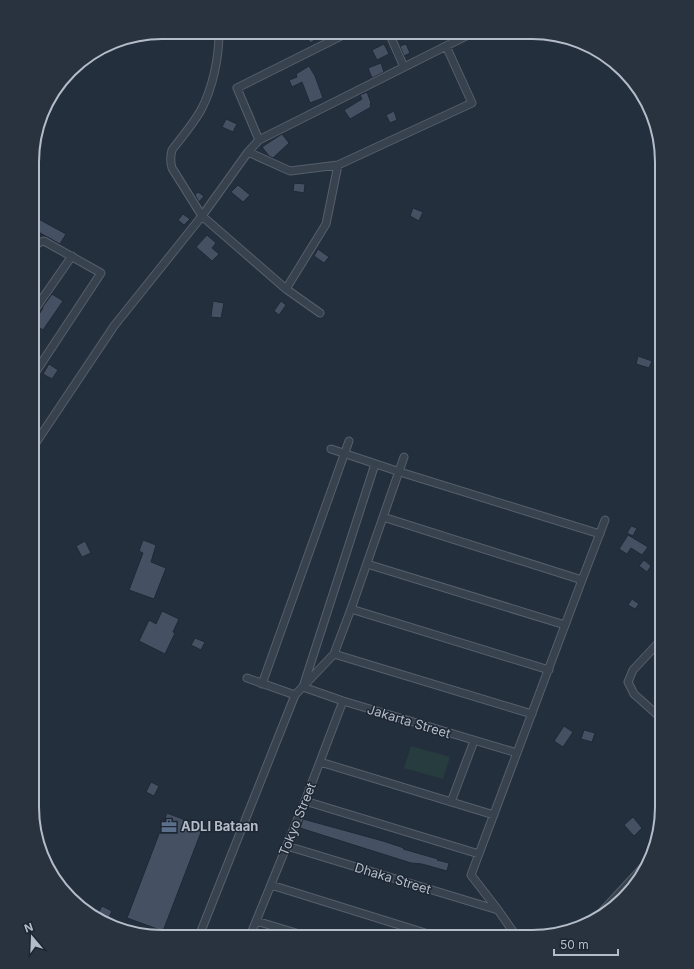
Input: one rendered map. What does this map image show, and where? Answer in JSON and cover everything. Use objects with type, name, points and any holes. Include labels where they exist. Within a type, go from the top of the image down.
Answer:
[{"type":"street","points":[[219,39],[219,50],[214,73],[207,94],[201,110],[172,150],[170,155],[172,168],[202,216],[286,290],[320,313]]},
{"type":"street","points":[[259,140],[237,88],[333,39]]},
{"type":"street","points":[[392,39],[404,67]]},
{"type":"street","points":[[39,438],[114,326],[202,216],[248,152],[259,140],[460,39]]},
{"type":"street","points":[[248,152],[290,171],[338,165],[472,103],[446,46]]},
{"type":"street","points":[[286,290],[326,224],[338,165]]},
{"type":"street","points":[[39,242],[44,241],[102,273],[39,367]]},
{"type":"street","points":[[39,303],[72,256]]},
{"type":"street","points":[[262,684],[349,441]]},
{"type":"street","points":[[331,449],[600,534]]},
{"type":"street","points":[[201,930],[295,695],[334,654],[384,518],[404,457]]},
{"type":"street","points":[[303,687],[375,464]]},
{"type":"street","points":[[384,518],[582,580]]},
{"type":"street","points":[[511,930],[498,910],[471,875],[605,520]]},
{"type":"street","points":[[367,564],[565,625]]},
{"type":"street","points":[[351,609],[549,670]]},
{"type":"street","points":[[655,646],[633,670],[628,682],[634,694],[655,714]]},
{"type":"street","points":[[334,654],[532,714]]},
{"type":"street","points":[[247,678],[295,695]]},
{"type":"street","name":"Jakarta Street","points":[[303,687],[343,701],[517,753]]},
{"type":"street","name":"Tokyo Street","points":[[252,930],[305,801],[343,701]]},
{"type":"street","points":[[451,802],[474,741]]},
{"type":"street","points":[[320,762],[494,815]]},
{"type":"street","points":[[305,801],[478,854]]},
{"type":"street","name":"Dhaka Street","points":[[287,846],[498,910]]},
{"type":"street","points":[[613,899],[627,884]]},
{"type":"street","points":[[271,885],[416,930]]},
{"type":"street","points":[[256,921],[286,930]]},
{"type":"green space","points":[[411,746],[450,757],[443,779],[404,768]]},
{"type":"building","points":[[308,39],[317,39],[310,43]]},
{"type":"building","points":[[384,44],[389,54],[377,60],[372,50]]},
{"type":"building","points":[[406,44],[410,53],[404,56],[400,46]]},
{"type":"building","points":[[381,63],[384,72],[372,78],[368,68]]},
{"type":"building","points":[[309,66],[315,76],[323,98],[310,103],[302,82],[292,87],[289,80],[297,77],[296,74]]},
{"type":"building","points":[[367,92],[371,107],[350,119],[344,110],[362,99],[360,95]]},
{"type":"building","points":[[394,111],[397,120],[390,123],[386,115]]},
{"type":"building","points":[[226,119],[237,124],[233,132],[222,127]]},
{"type":"building","points":[[282,134],[289,143],[273,158],[269,156],[262,147]]},
{"type":"building","points":[[294,183],[305,184],[304,193],[293,191]]},
{"type":"building","points":[[238,185],[250,195],[243,202],[231,192]]},
{"type":"building","points":[[198,192],[204,196],[199,202],[195,195]]},
{"type":"building","points":[[413,208],[423,212],[419,221],[410,216]]},
{"type":"building","points":[[183,214],[190,219],[184,225],[178,220]]},
{"type":"building","points":[[39,219],[66,234],[60,244],[39,232]]},
{"type":"building","points":[[207,235],[216,243],[212,248],[219,254],[212,261],[196,247]]},
{"type":"building","points":[[318,249],[329,257],[324,263],[314,256]]},
{"type":"building","points":[[52,294],[63,301],[43,330],[40,328],[39,330],[39,314]]},
{"type":"building","points":[[213,301],[224,303],[221,318],[211,317]]},
{"type":"building","points":[[281,301],[286,305],[279,315],[274,311]]},
{"type":"building","points":[[638,356],[652,361],[649,368],[636,364]]},
{"type":"building","points":[[49,364],[58,370],[52,379],[43,374]]},
{"type":"building","points":[[631,526],[637,528],[633,536],[627,533]]},
{"type":"building","points":[[628,535],[648,547],[642,555],[631,548],[627,554],[619,549]]},
{"type":"building","points":[[143,540],[156,545],[151,562],[166,568],[154,599],[129,590],[143,553],[139,551]]},
{"type":"building","points":[[85,541],[91,553],[82,557],[76,546]]},
{"type":"building","points":[[644,560],[651,566],[647,572],[639,566]]},
{"type":"building","points":[[632,599],[639,604],[635,609],[628,605]]},
{"type":"building","points":[[162,611],[179,619],[173,632],[175,633],[165,654],[139,641],[149,620],[156,624]]},
{"type":"building","points":[[195,638],[205,642],[201,650],[191,645]]},
{"type":"building","points":[[564,726],[573,732],[563,747],[554,741]]},
{"type":"building","points":[[584,730],[595,733],[592,742],[581,739]]},
{"type":"building","points":[[151,782],[159,786],[154,796],[146,792]]},
{"type":"building","points":[[167,813],[203,827],[163,930],[127,918]]},
{"type":"building","points":[[633,817],[642,828],[634,836],[624,825]]},
{"type":"building","points":[[303,819],[383,841],[404,848],[403,849],[438,859],[437,860],[449,863],[447,871],[422,864],[411,863],[300,828]]},
{"type":"building","points":[[102,906],[112,911],[109,918],[99,912]]},
{"type":"place","name":"ADLI Bataan","points":[[169,826]]}]
